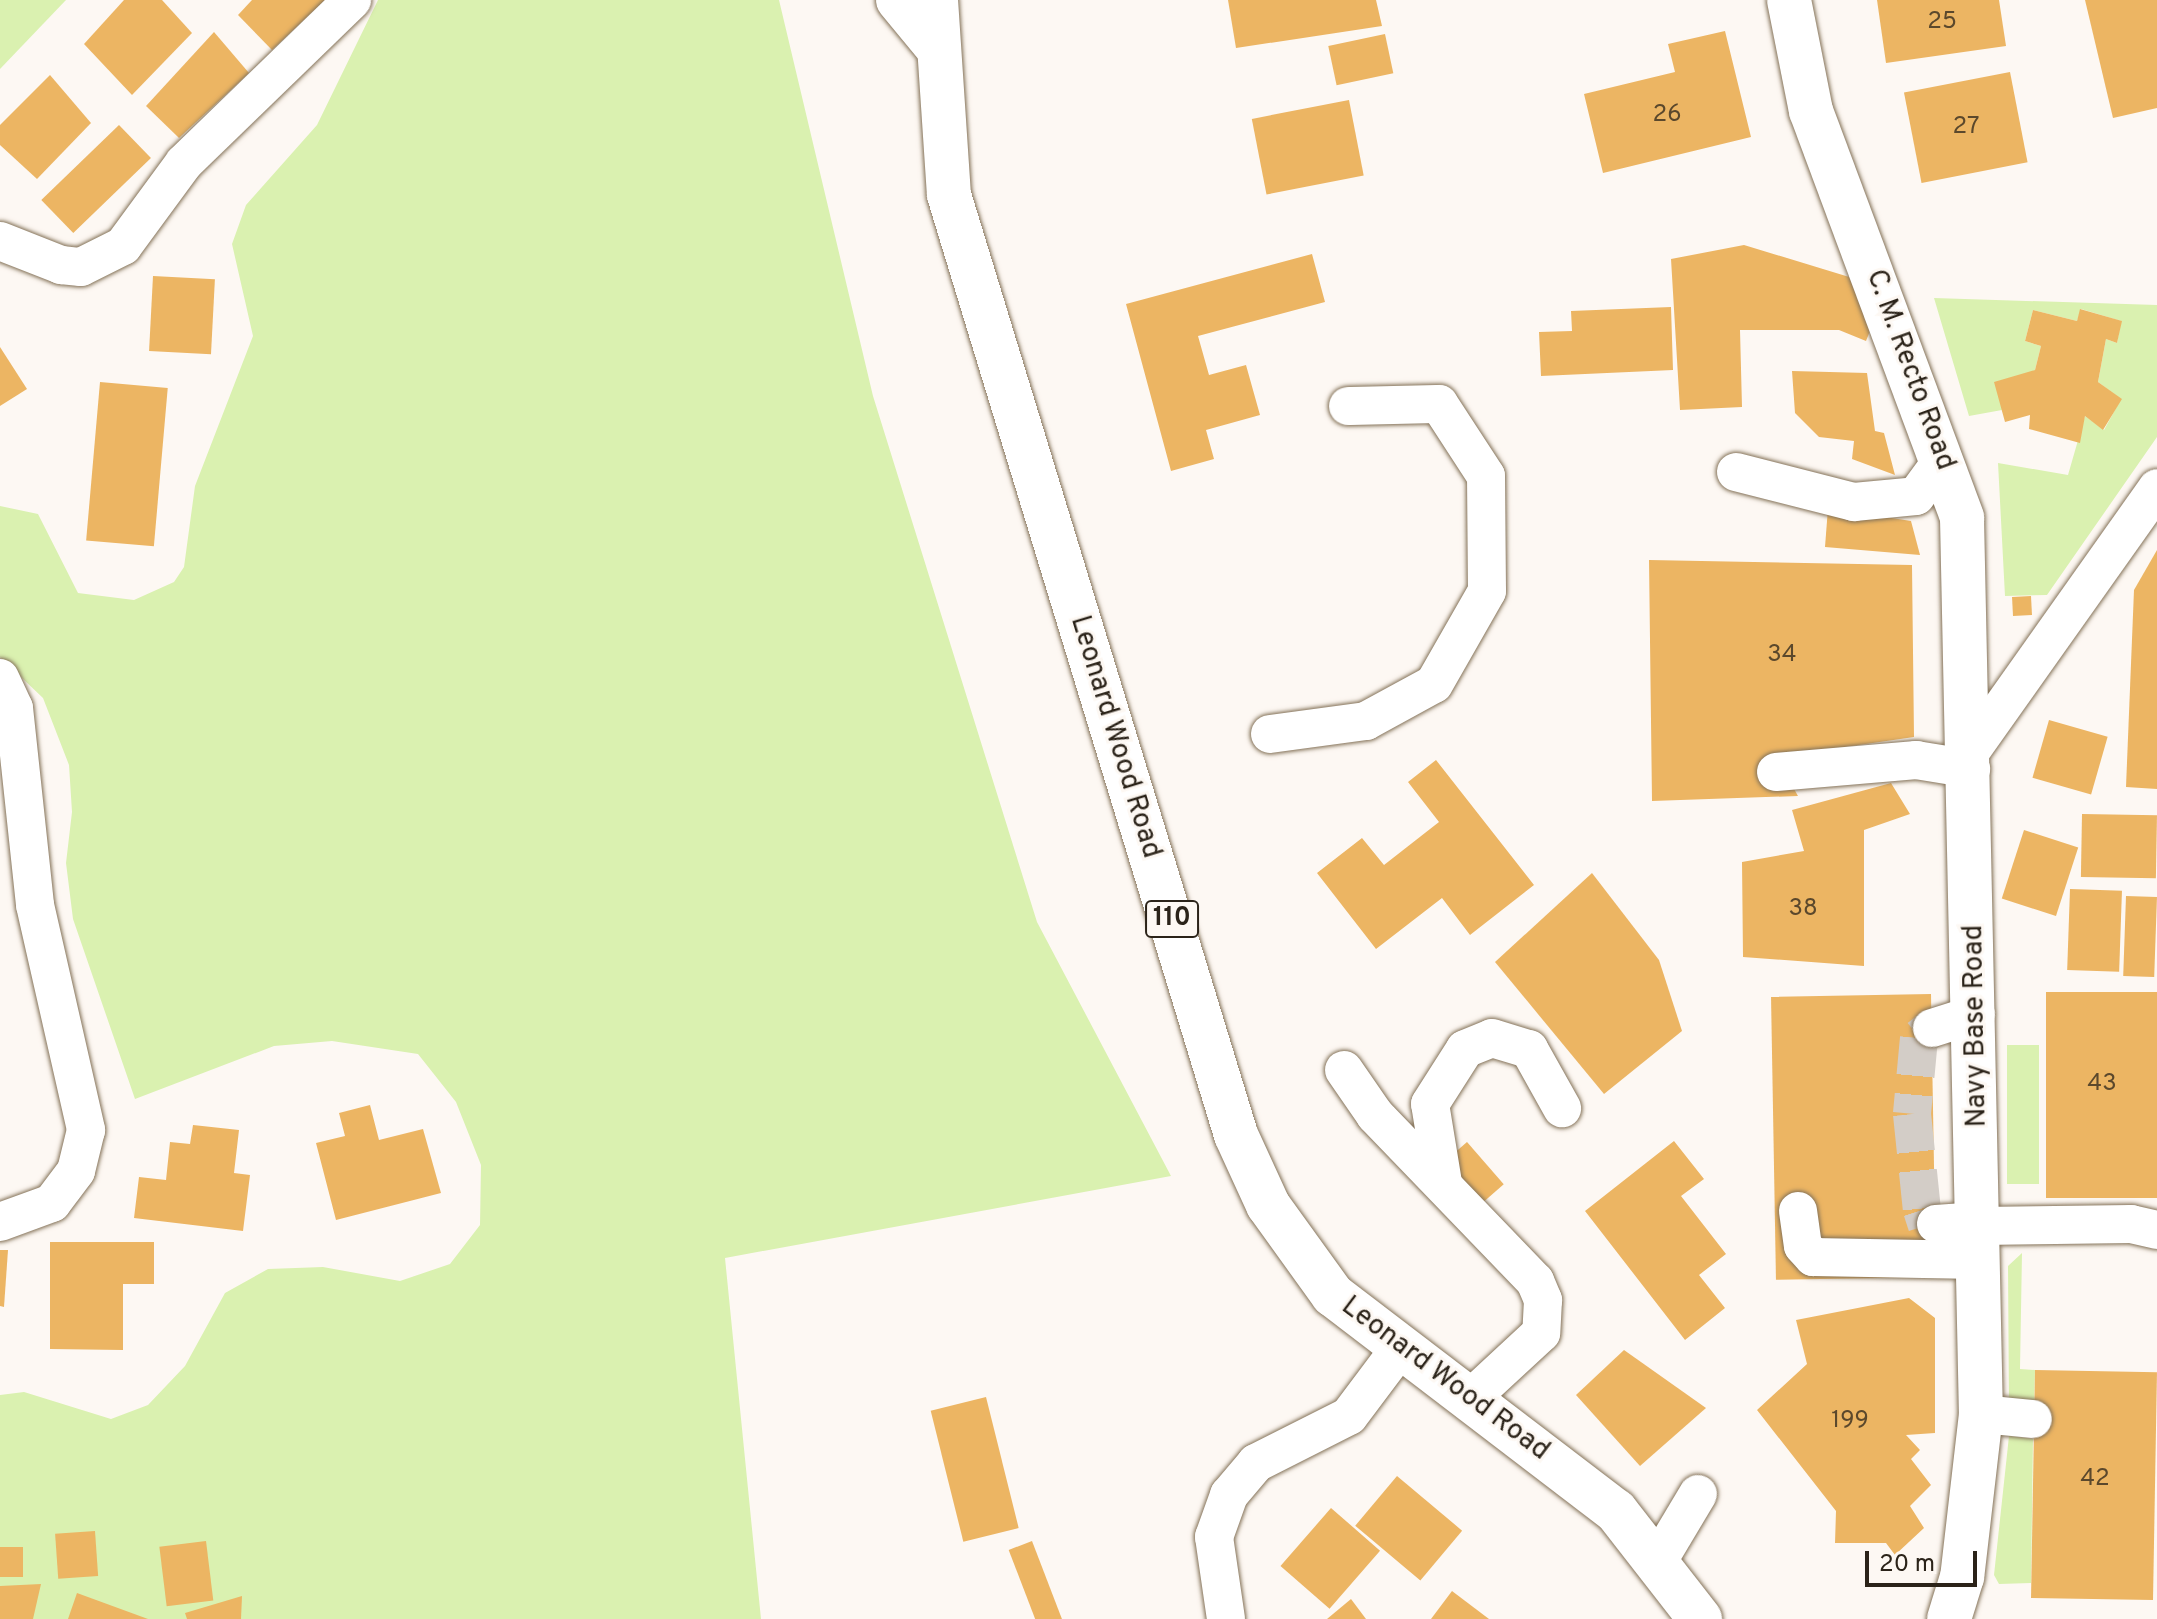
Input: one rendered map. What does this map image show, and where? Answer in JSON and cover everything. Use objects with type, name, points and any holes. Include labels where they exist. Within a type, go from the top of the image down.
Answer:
[{"type":"main road","points":[[898,0],[936,46]]},
{"type":"main road","name":"Leonard Wood Road","points":[[936,0],[936,46],[949,195],[1236,1135],[1268,1205],[1304,1260],[1333,1295],[1400,1348],[1472,1397],[1616,1511],[1658,1561],[1700,1619]]},
{"type":"main road","name":"C. M. Recto Road","points":[[1789,0],[1811,111],[1943,459],[1962,518],[1971,760]]},
{"type":"main road","name":"Navy Base Road","points":[[1949,1619],[1962,1577],[1981,1414],[1971,760]]},
{"type":"street","points":[[0,241],[61,265],[81,267],[123,246],[184,163],[352,0]]},
{"type":"street","points":[[1270,734],[1366,721],[1434,684],[1487,591],[1486,476],[1439,404],[1348,406]]},
{"type":"street","points":[[1736,472],[1854,502],[1916,496],[1943,459]]},
{"type":"street","points":[[1776,772],[1928,760],[1971,760],[2157,488]]},
{"type":"street","points":[[0,678],[14,708],[35,905],[86,1130],[76,1171],[52,1203],[0,1222]]},
{"type":"street","points":[[1932,1028],[1976,1014]]},
{"type":"street","points":[[1443,1183],[1430,1104],[1465,1049],[1492,1038],[1529,1049],[1562,1108]]},
{"type":"street","points":[[1344,1070],[1375,1115],[1535,1281],[1546,1317],[1541,1333],[1472,1397]]},
{"type":"street","points":[[1798,1211],[1803,1246],[1813,1257],[1979,1236],[2131,1224],[2157,1230]]},
{"type":"street","points":[[1936,1224],[1979,1236]]},
{"type":"street","points":[[1226,1619],[1214,1537],[1229,1495],[1256,1463],[1349,1416],[1400,1348]]},
{"type":"street","points":[[1981,1414],[2033,1419]]},
{"type":"street","points":[[1658,1561],[1698,1494]]},
{"type":"green space","points":[[0,0],[66,0],[0,69]]},
{"type":"green space","points":[[378,0],[779,0],[873,396],[1037,922],[1171,1176],[725,1258],[761,1619],[0,1619],[0,1395],[24,1392],[111,1419],[148,1405],[185,1366],[225,1293],[268,1269],[323,1267],[400,1281],[450,1264],[480,1225],[481,1165],[456,1102],[418,1054],[332,1041],[274,1046],[135,1099],[73,919],[66,863],[72,812],[69,765],[43,698],[0,657],[0,506],[38,514],[78,593],[134,600],[174,582],[184,567],[195,486],[253,336],[232,244],[246,205],[317,125]]},
{"type":"green space","points":[[1934,298],[2157,305],[2157,437],[2047,595],[2005,596],[1998,463],[2068,475],[2085,416],[2104,430],[2121,399],[2098,382],[2106,339],[2117,343],[2121,321],[2081,309],[2077,321],[2033,310],[2025,341],[2041,346],[2035,370],[2002,410],[1969,416]]},
{"type":"green space","points":[[2007,1045],[2039,1045],[2039,1184],[2007,1184]]},
{"type":"green space","points":[[2022,1253],[2020,1369],[2035,1370],[2034,1408],[2009,1410],[2008,1266]]},
{"type":"green space","points":[[2009,1436],[2033,1439],[2031,1583],[1999,1584],[1994,1575]]},
{"type":"building","points":[[124,0],[162,0],[192,33],[132,95],[84,44]]},
{"type":"building","points":[[252,0],[325,0],[272,50],[238,15]]},
{"type":"building","points":[[1228,0],[1376,0],[1382,26],[1236,48]]},
{"type":"building","points":[[1877,0],[1999,0],[2006,46],[1886,63]]},
{"type":"building","points":[[2085,0],[2157,0],[2157,108],[2113,118]]},
{"type":"building","points":[[1725,31],[1751,137],[1603,173],[1584,94],[1675,72],[1668,44]]},
{"type":"building","points":[[214,32],[249,73],[179,138],[146,106]]},
{"type":"building","points":[[1385,34],[1393,73],[1337,85],[1328,46]]},
{"type":"building","points":[[2010,72],[2028,162],[1922,183],[1904,93]]},
{"type":"building","points":[[50,75],[91,123],[37,179],[0,145],[0,125]]},
{"type":"building","points":[[1349,100],[1364,176],[1267,194],[1252,119]]},
{"type":"building","points":[[119,125],[151,158],[73,233],[41,200]]},
{"type":"building","points":[[1744,245],[1859,280],[1876,316],[1866,341],[1839,330],[1740,330],[1742,407],[1680,410],[1671,259]]},
{"type":"building","points":[[1312,254],[1325,302],[1198,336],[1209,375],[1246,365],[1260,415],[1206,430],[1214,459],[1171,471],[1126,304]]},
{"type":"building","points":[[153,276],[215,279],[211,354],[149,351]]},
{"type":"building","points":[[1671,307],[1673,370],[1541,376],[1539,332],[1572,331],[1571,311]]},
{"type":"building","points":[[2080,309],[2122,321],[2117,343],[2106,339],[2098,382],[2122,399],[2103,430],[2085,416],[2080,443],[2029,429],[2030,415],[2005,422],[1994,382],[2035,370],[2041,346],[2025,341],[2033,310],[2077,321]]},
{"type":"building","points":[[0,347],[27,389],[0,406]]},
{"type":"building","points":[[1792,371],[1867,373],[1875,431],[1884,433],[1895,475],[1852,459],[1854,441],[1819,437],[1795,413]]},
{"type":"building","points":[[100,382],[168,388],[154,546],[86,540]]},
{"type":"building","points":[[1828,508],[1911,521],[1920,555],[1825,547]]},
{"type":"building","points":[[2157,550],[2157,789],[2126,787],[2134,590]]},
{"type":"building","points":[[1649,560],[1912,565],[1914,737],[1776,757],[1798,796],[1652,801]]},
{"type":"building","points":[[2031,596],[2032,615],[2013,616],[2012,597]]},
{"type":"building","points":[[2049,720],[2108,737],[2091,794],[2032,778]]},
{"type":"building","points":[[1436,760],[1534,885],[1470,935],[1442,898],[1376,949],[1317,873],[1362,838],[1384,865],[1439,822],[1408,782]]},
{"type":"building","points":[[1891,783],[1910,814],[1864,830],[1864,966],[1743,957],[1742,862],[1804,851],[1792,810]]},
{"type":"building","points":[[2082,814],[2157,815],[2156,878],[2081,877]]},
{"type":"building","points":[[2024,830],[2078,848],[2056,916],[2002,898]]},
{"type":"building","points":[[1592,873],[1659,960],[1682,1031],[1604,1094],[1495,962]]},
{"type":"building","points":[[2070,889],[2122,891],[2119,972],[2067,970]]},
{"type":"building","points":[[2126,896],[2157,897],[2154,977],[2123,976]]},
{"type":"building","points":[[2046,992],[2157,992],[2157,1198],[2046,1198]]},
{"type":"building","points":[[1931,994],[1936,1277],[1776,1280],[1771,997]]},
{"type":"building","points":[[370,1105],[379,1140],[423,1129],[441,1193],[336,1220],[316,1143],[345,1136],[339,1113]]},
{"type":"building","points":[[193,1125],[239,1130],[234,1173],[250,1175],[243,1231],[134,1218],[139,1177],[166,1180],[170,1142],[190,1144]]},
{"type":"building","points":[[1674,1141],[1704,1179],[1681,1196],[1726,1254],[1699,1275],[1725,1308],[1685,1340],[1585,1211]]},
{"type":"building","points":[[1467,1142],[1504,1184],[1479,1206],[1442,1164]]},
{"type":"building","points":[[50,1242],[154,1242],[154,1284],[123,1284],[123,1350],[50,1349]]},
{"type":"building","points":[[0,1250],[8,1250],[4,1307],[0,1306]]},
{"type":"building","points":[[1909,1298],[1935,1318],[1935,1433],[1906,1435],[1920,1450],[1911,1459],[1931,1485],[1910,1506],[1924,1528],[1895,1555],[1886,1543],[1835,1543],[1836,1511],[1757,1410],[1807,1364],[1796,1320]]},
{"type":"building","points":[[1624,1350],[1706,1408],[1640,1466],[1576,1395]]},
{"type":"building","points":[[2035,1370],[2157,1372],[2153,1600],[2031,1598]]},
{"type":"building","points":[[986,1397],[1019,1528],[963,1542],[931,1411]]},
{"type":"building","points":[[1397,1476],[1462,1531],[1420,1580],[1355,1526]]},
{"type":"building","points":[[1331,1508],[1380,1551],[1330,1609],[1280,1566]]},
{"type":"building","points":[[95,1531],[98,1576],[58,1579],[55,1534]]},
{"type":"building","points":[[206,1541],[213,1601],[167,1606],[159,1547]]},
{"type":"building","points":[[1032,1541],[1062,1619],[1035,1619],[1009,1550]]},
{"type":"building","points":[[0,1547],[23,1547],[23,1577],[0,1577]]},
{"type":"building","points":[[41,1584],[33,1619],[0,1619],[0,1586]]},
{"type":"building","points":[[1452,1591],[1489,1619],[1431,1619]]},
{"type":"building","points":[[77,1593],[148,1619],[68,1619]]},
{"type":"building","points":[[242,1596],[241,1619],[187,1619],[185,1613]]},
{"type":"building","points":[[1351,1599],[1366,1619],[1327,1619]]},
{"type":"tunnel","points":[[1932,1028],[1919,1038],[1912,1114],[1922,1210],[1927,1225],[1936,1224]]}]
